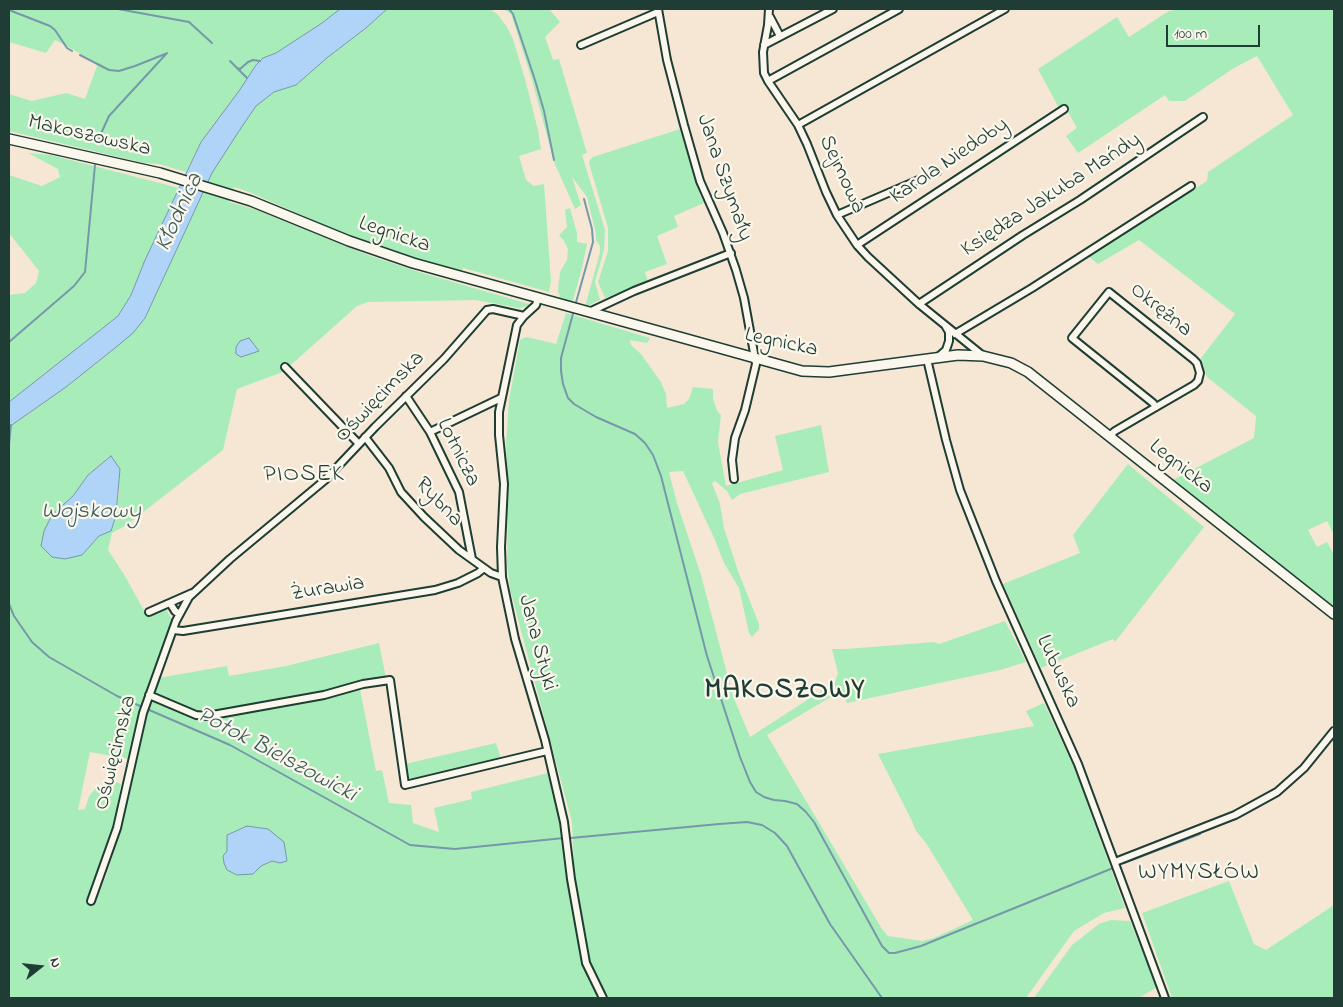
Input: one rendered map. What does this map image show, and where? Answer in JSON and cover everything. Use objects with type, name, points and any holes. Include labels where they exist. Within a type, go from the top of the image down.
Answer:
[{"type":"main road","name":"Makoszowska","points":[[9,139],[160,173]]},
{"type":"main road","name":"Legnicka","points":[[160,173],[235,196],[380,252],[456,276],[802,371],[820,373],[958,355],[983,356],[1011,363],[1028,372],[1334,614]]},
{"type":"street","name":"Sejmowa","points":[[769,9],[770,17],[762,63],[768,82],[798,125],[837,215],[856,245],[919,304],[983,356]]},
{"type":"street","points":[[764,45],[833,9]]},
{"type":"street","points":[[768,82],[899,9]]},
{"type":"street","points":[[798,125],[1005,9]]},
{"type":"street","points":[[581,45],[658,11]]},
{"type":"street","name":"Jana Szymały","points":[[658,11],[671,78],[698,174],[731,253],[744,298],[756,364],[736,438],[732,460],[734,480]]},
{"type":"street","points":[[770,17],[780,36]]},
{"type":"street","name":"Karola Niedoby","points":[[856,245],[1064,109]]},
{"type":"street","name":"Księdza Jakuba Mańdy","points":[[919,304],[1023,235],[1080,200],[1203,117]]},
{"type":"street","name":"Karola Niedoby","points":[[837,215],[937,172]]},
{"type":"street","points":[[956,334],[1032,288],[1191,186]]},
{"type":"street","points":[[586,312],[731,253]]},
{"type":"street","name":"Okrężna","points":[[1110,436],[1115,431],[1156,407],[1198,381],[1200,378],[1200,368],[1193,359],[1109,292],[1072,338],[1156,407]]},
{"type":"street","name":"Jana Styki","points":[[538,298],[535,307],[524,316],[516,330],[501,398],[498,427],[504,484],[501,547],[502,577],[515,639],[547,750],[564,822],[571,878],[586,963],[603,998]]},
{"type":"street","name":"Oświęcimska","points":[[91,901],[117,828],[143,713],[179,614],[186,601],[230,559],[314,490],[444,359],[487,310],[493,309],[524,316]]},
{"type":"street","points":[[932,358],[946,350],[949,342],[949,332],[946,326]]},
{"type":"street","name":"Lubuska","points":[[932,358],[946,440],[964,499],[996,581],[1078,764],[1165,998]]},
{"type":"street","points":[[285,367],[359,444]]},
{"type":"street","name":"Lotnicza","points":[[406,396],[430,432],[460,496],[472,559]]},
{"type":"street","points":[[430,432],[501,398]]},
{"type":"street","name":"Rybna","points":[[365,437],[389,468],[406,498],[446,538],[494,575],[502,577]]},
{"type":"street","name":"Żurawia","points":[[173,630],[183,631],[434,590],[464,580],[484,568]]},
{"type":"street","name":"Oświęcimska","points":[[149,612],[199,588]]},
{"type":"street","points":[[170,603],[172,608],[179,614]]},
{"type":"street","points":[[149,695],[203,717],[324,695],[363,684],[390,680],[405,785],[547,750]]},
{"type":"street","points":[[1115,862],[1235,815],[1277,792],[1304,768],[1334,730]]},
{"type":"green space","points":[[9,9],[340,9],[276,53],[263,58],[256,65],[201,142],[186,172],[159,164],[144,163],[9,131],[9,94],[32,101],[66,93],[85,99],[98,63],[55,40],[46,53],[9,42]]},
{"type":"green space","points":[[387,9],[490,9],[498,15],[507,27],[513,39],[538,130],[541,149],[519,156],[526,180],[534,186],[544,184],[551,281],[549,292],[463,268],[461,272],[425,262],[338,231],[234,187],[229,202],[254,209],[368,255],[529,304],[519,308],[475,300],[368,302],[357,306],[283,372],[237,389],[223,450],[128,524],[112,533],[108,550],[147,616],[166,609],[172,620],[172,625],[142,703],[129,759],[90,752],[78,810],[85,809],[89,796],[96,788],[112,780],[121,784],[115,819],[87,901],[95,904],[106,876],[114,851],[121,810],[153,699],[200,720],[360,689],[376,771],[382,770],[389,803],[411,805],[413,823],[439,832],[434,808],[472,799],[471,792],[548,773],[562,829],[566,870],[583,967],[599,998],[9,998],[9,427],[66,387],[115,348],[145,318],[212,173],[256,106],[274,92],[296,85],[328,57]],"holes":[[[111,456],[119,493],[116,515],[111,531],[99,536],[82,555],[52,515],[73,496],[88,475]],[[247,826],[268,829],[280,863],[272,861],[261,866],[253,874],[223,856],[227,851],[233,832]]]},
{"type":"green space","points":[[503,9],[549,9],[560,22],[545,37],[553,60],[559,59],[587,153],[582,155],[605,230],[604,250],[595,282],[600,300],[585,307],[600,252],[587,197],[572,177],[581,205],[575,209],[554,162],[532,80],[511,14]]},
{"type":"green space","points":[[1177,9],[1334,9],[1334,535],[1327,521],[1308,530],[1317,547],[1327,542],[1334,555],[1334,609],[1171,481],[1254,438],[1256,416],[1207,377],[1201,358],[1235,314],[1139,240],[1098,264],[1088,256],[1207,181],[1208,172],[1293,115],[1257,56],[1234,68],[1185,101],[1169,101],[1165,95],[1078,153],[1066,136],[1077,128],[1064,105],[1059,108],[1038,69],[1117,17],[1129,37],[1167,12]]},
{"type":"green space","points":[[680,129],[704,203],[674,216],[678,227],[657,236],[667,264],[645,272],[648,282],[605,298],[598,282],[608,251],[608,228],[589,163],[590,160],[593,157]]},
{"type":"green space","points":[[28,153],[51,155],[179,188],[145,260],[131,295],[118,316],[9,402],[9,295],[25,293],[36,283],[39,271],[9,233],[9,175],[42,186],[60,177],[58,169]]},
{"type":"green space","points":[[570,208],[577,233],[577,242],[587,244],[572,304],[561,300],[558,291],[560,272],[567,260],[568,249],[559,235],[567,227],[565,210]]},
{"type":"green space","points":[[566,313],[650,338],[647,343],[630,340],[631,345],[641,354],[661,382],[666,394],[667,408],[684,404],[689,399],[693,387],[713,389],[713,398],[717,411],[721,415],[718,442],[726,486],[783,470],[775,436],[821,425],[829,472],[740,494],[732,500],[727,491],[715,481],[712,483],[720,504],[724,528],[738,571],[759,624],[759,629],[752,637],[749,633],[739,588],[724,563],[683,471],[669,472],[677,503],[701,575],[733,696],[750,737],[835,682],[838,673],[832,649],[934,642],[939,644],[1005,621],[1026,662],[1000,670],[847,703],[842,695],[829,698],[767,735],[882,929],[888,936],[922,941],[934,938],[973,920],[926,843],[916,831],[878,754],[1034,726],[1026,711],[1044,703],[1074,767],[1125,908],[1104,913],[1074,931],[1026,998],[609,998],[604,993],[590,960],[574,869],[572,822],[510,589],[507,563],[508,499],[506,444],[509,400],[520,340],[527,337],[556,344]]},
{"type":"green space","points":[[1128,464],[1204,527],[1115,642],[1113,639],[1041,668],[1003,584],[1080,553],[1073,535]]},
{"type":"green space","points":[[379,643],[386,678],[290,699],[202,715],[153,693],[158,678],[227,666],[229,676],[286,666]]},
{"type":"green space","points":[[496,743],[501,759],[410,781],[407,779],[405,764]]},
{"type":"green space","points":[[1229,881],[1254,944],[1266,950],[1334,905],[1334,998],[1172,998],[1142,913]]},
{"type":"green space","points":[[1111,920],[1130,921],[1157,987],[1139,998],[1034,998],[1072,945],[1099,924]]},
{"type":"water","name":"Kłodnica","points":[[340,9],[387,9],[296,85],[274,92],[256,106],[212,173],[145,318],[133,333],[115,348],[66,387],[9,427],[9,402],[118,316],[131,295],[145,260],[201,142],[256,65],[263,58],[276,53]]},
{"type":"water","points":[[249,338],[259,351],[241,357],[236,354],[236,347],[240,341]]},
{"type":"water","name":"Wojskowy","points":[[111,456],[120,469],[116,515],[111,531],[99,536],[82,555],[65,559],[52,557],[41,546],[44,531],[52,515],[73,496],[88,475]]},
{"type":"water","points":[[247,826],[268,829],[284,842],[287,861],[280,863],[272,861],[261,866],[253,874],[237,875],[227,870],[223,856],[227,851],[227,835]]},
{"type":"waterway","points":[[118,9],[189,22],[212,43]]},
{"type":"waterway","points":[[509,9],[513,14],[535,80],[544,111],[554,160]]},
{"type":"waterway","points":[[9,10],[50,26],[55,30],[67,48],[72,51]]},
{"type":"waterway","points":[[99,138],[109,116],[167,53]]},
{"type":"waterway","points":[[80,55],[109,70],[119,71],[165,54]]},
{"type":"waterway","points":[[237,68],[240,69],[253,60],[260,61]]},
{"type":"waterway","points":[[230,61],[247,78]]},
{"type":"waterway","points":[[9,342],[74,286],[85,272],[95,165]]},
{"type":"waterway","points":[[575,306],[593,242],[592,229],[584,199]]},
{"type":"waterway","points":[[574,310],[561,358],[563,384],[568,398],[574,404],[596,417],[635,434],[645,443],[653,455],[661,476],[707,656],[750,782],[756,792],[764,797],[797,804],[806,812],[814,822],[882,946],[889,953],[921,946],[1113,868]]},
{"type":"waterway","name":"Potok Bielszowicki","points":[[9,445],[11,425]]},
{"type":"waterway","name":"Potok Bielszowicki","points":[[9,604],[14,616],[32,642],[49,657],[117,696],[230,745],[410,845],[455,849],[564,838]]},
{"type":"waterway","name":"Potok Bielszowicki","points":[[571,838],[747,822],[762,825],[775,833],[787,846],[830,924],[882,998]]},
{"type":"waterway","points":[[1124,863],[1200,834]]},
{"type":"district","name":"PIOSEK","points":[[304,476]]},
{"type":"district","name":"MAKOSZOWY","points":[[785,692]]},
{"type":"district","name":"WYMYSŁÓW","points":[[1199,874]]}]
